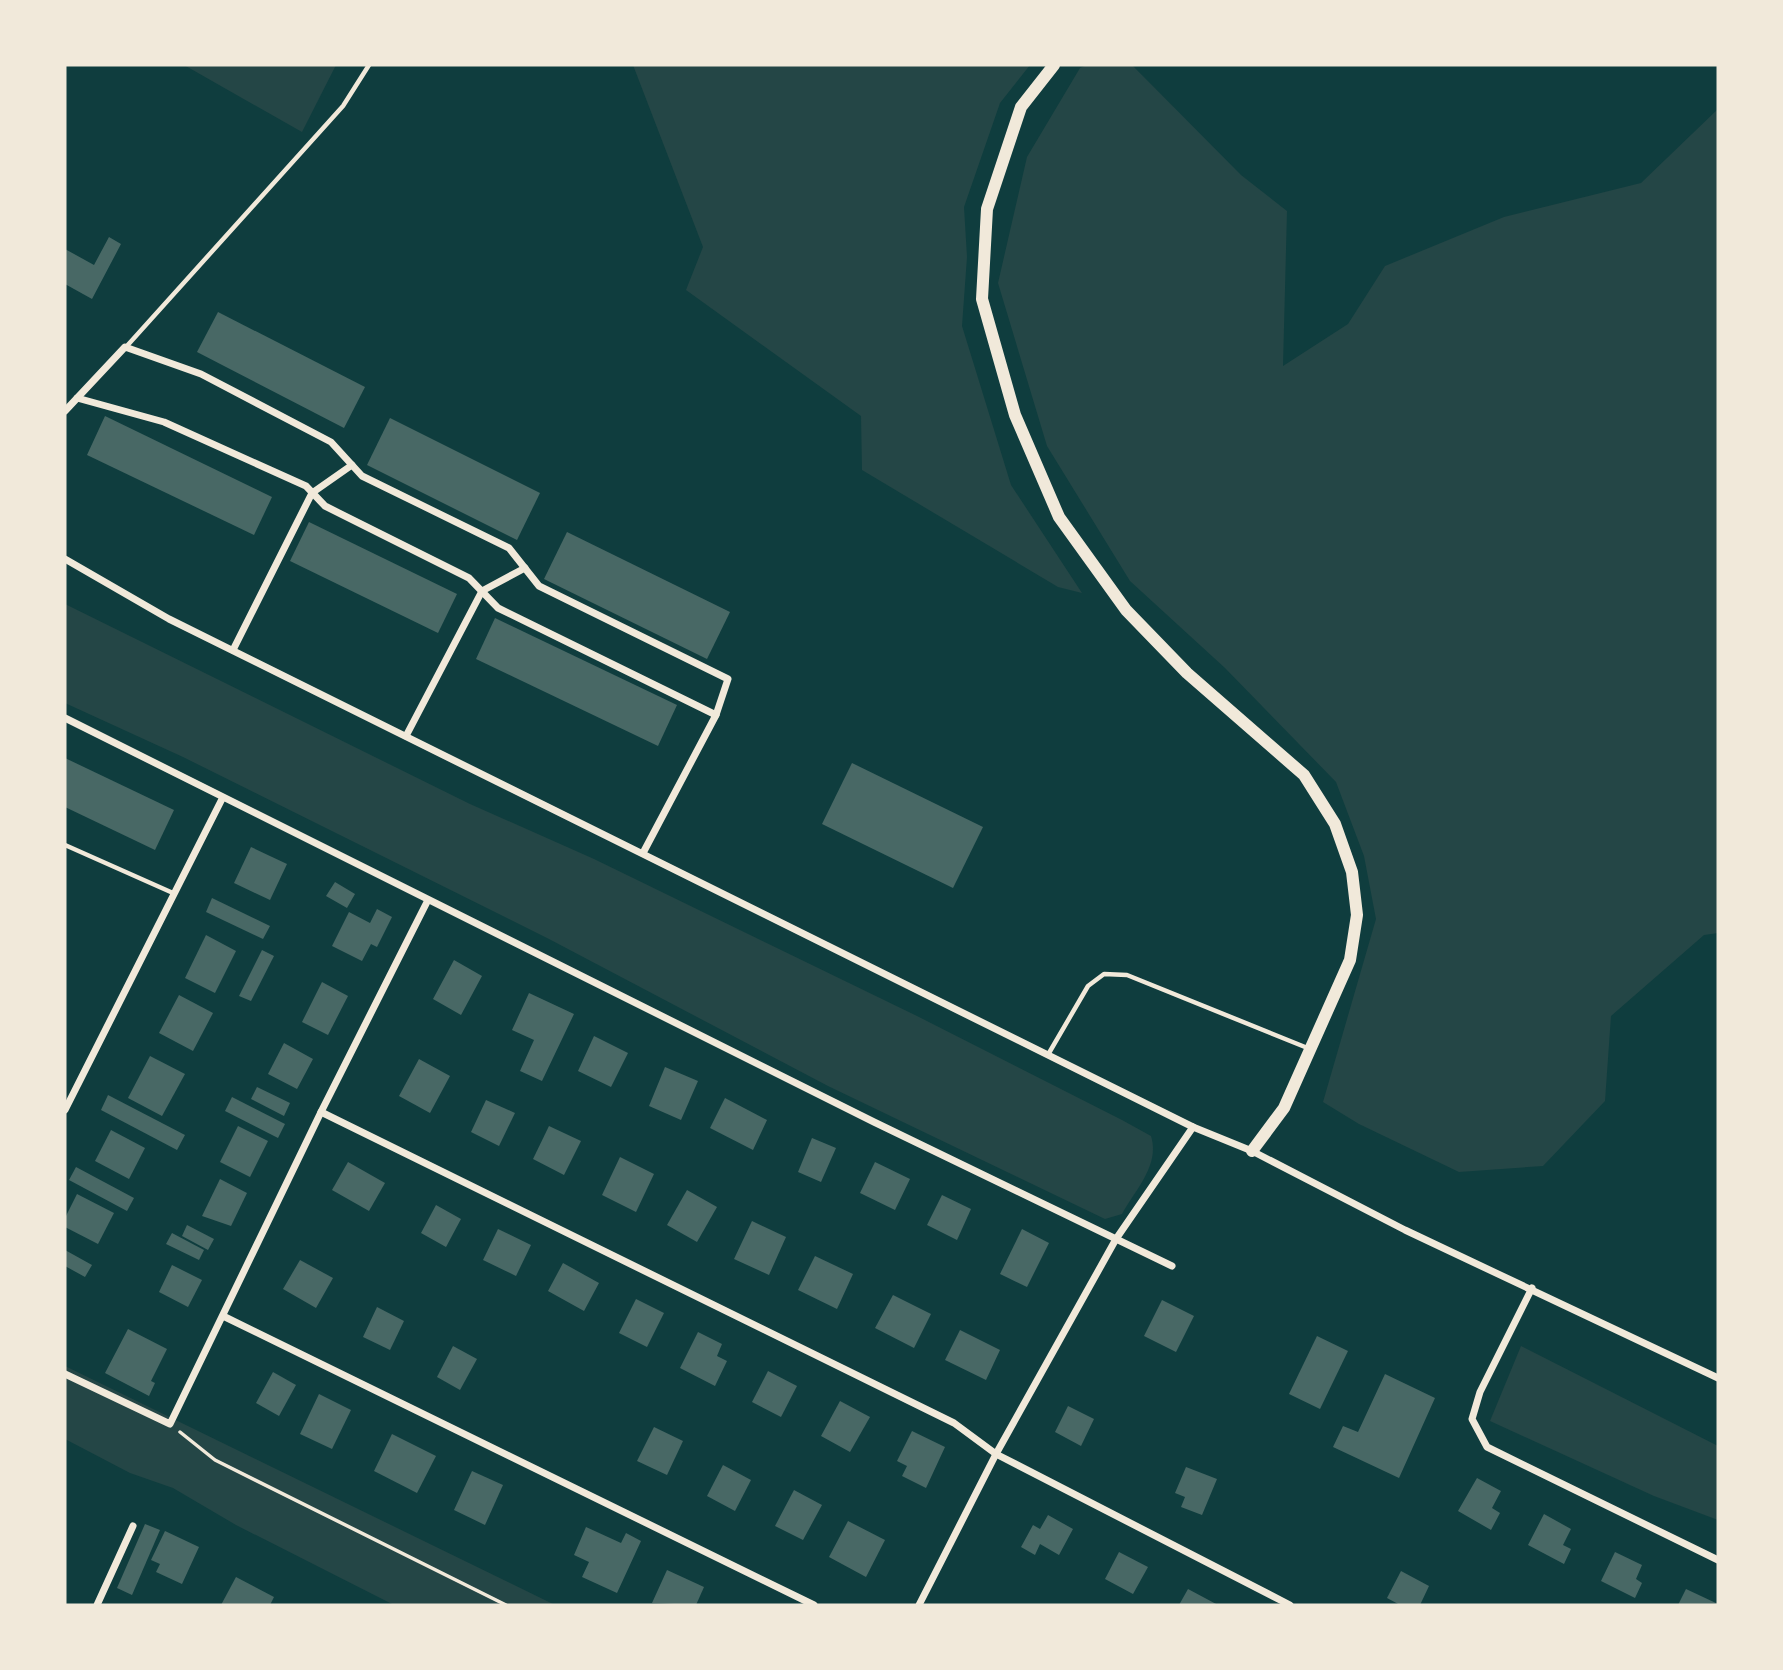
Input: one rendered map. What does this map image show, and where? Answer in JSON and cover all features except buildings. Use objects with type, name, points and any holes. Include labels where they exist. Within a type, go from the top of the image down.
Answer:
[{"type":"street","points":[[1054,65],[1021,107],[988,209],[982,299],[1015,415],[1059,517],[1126,610],[1187,673],[1304,775],[1335,824],[1352,872],[1357,915],[1350,960],[1284,1108],[1252,1151]]},
{"type":"street","points":[[65,411],[125,347],[201,374],[331,442],[362,476],[509,548],[539,586],[729,679],[716,715],[643,853]]},
{"type":"street","points":[[77,398],[164,422],[306,486],[325,506],[469,578],[498,608],[716,715]]},
{"type":"street","points":[[233,650],[312,493],[352,465]]},
{"type":"street","points":[[65,559],[169,619],[1194,1127],[1252,1151],[1405,1230],[1718,1378]]},
{"type":"street","points":[[406,736],[482,591],[525,568]]},
{"type":"street","points":[[65,718],[222,799],[1172,1266]]},
{"type":"street","points":[[65,1111],[222,799]]},
{"type":"street","points":[[65,1374],[170,1424],[321,1112],[428,900]]},
{"type":"street","points":[[321,1112],[954,1423],[996,1454],[1290,1605]]},
{"type":"street","points":[[919,1605],[996,1454],[1116,1239],[1194,1127]]},
{"type":"street","points":[[1531,1288],[1472,1419],[1487,1447],[1718,1560]]},
{"type":"street","points":[[223,1316],[814,1605]]},
{"type":"street","points":[[97,1605],[133,1526]]},
{"type":"lane","points":[[125,347],[343,106],[369,65]]},
{"type":"lane","points":[[65,845],[173,894]]},
{"type":"lane","points":[[1049,1053],[1088,986],[1104,974],[1127,975],[1310,1049]]},
{"type":"path","points":[[170,1424],[215,1460],[506,1605]]},
{"type":"shaded area","points":[[184,65],[336,65],[302,132]]},
{"type":"shaded area","points":[[633,65],[1030,65],[1000,103],[964,207],[967,257],[962,326],[1011,485],[1082,593],[1058,587],[862,470],[861,416],[686,290],[703,247]]},
{"type":"shaded area","points":[[1087,65],[1132,65],[1241,175],[1287,211],[1283,366],[1348,324],[1385,266],[1504,217],[1641,183],[1718,109],[1718,933],[1704,935],[1611,1016],[1605,1101],[1543,1166],[1459,1172],[1359,1124],[1323,1102],[1376,919],[1364,856],[1336,782],[1225,668],[1130,581],[1047,446],[998,283],[1027,157],[1080,68]]},
{"type":"shaded area","points":[[65,604],[470,804],[594,859],[917,1016],[1122,1120],[1151,1136],[1152,1157],[1145,1176],[1122,1214],[1105,1219],[828,1086],[549,939],[183,757],[65,703]]},
{"type":"shaded area","points":[[1521,1346],[1718,1446],[1718,1520],[1654,1496],[1490,1421]]},
{"type":"shaded area","points":[[65,1366],[555,1605],[394,1605],[236,1525],[173,1488],[130,1473],[65,1439]]}]
